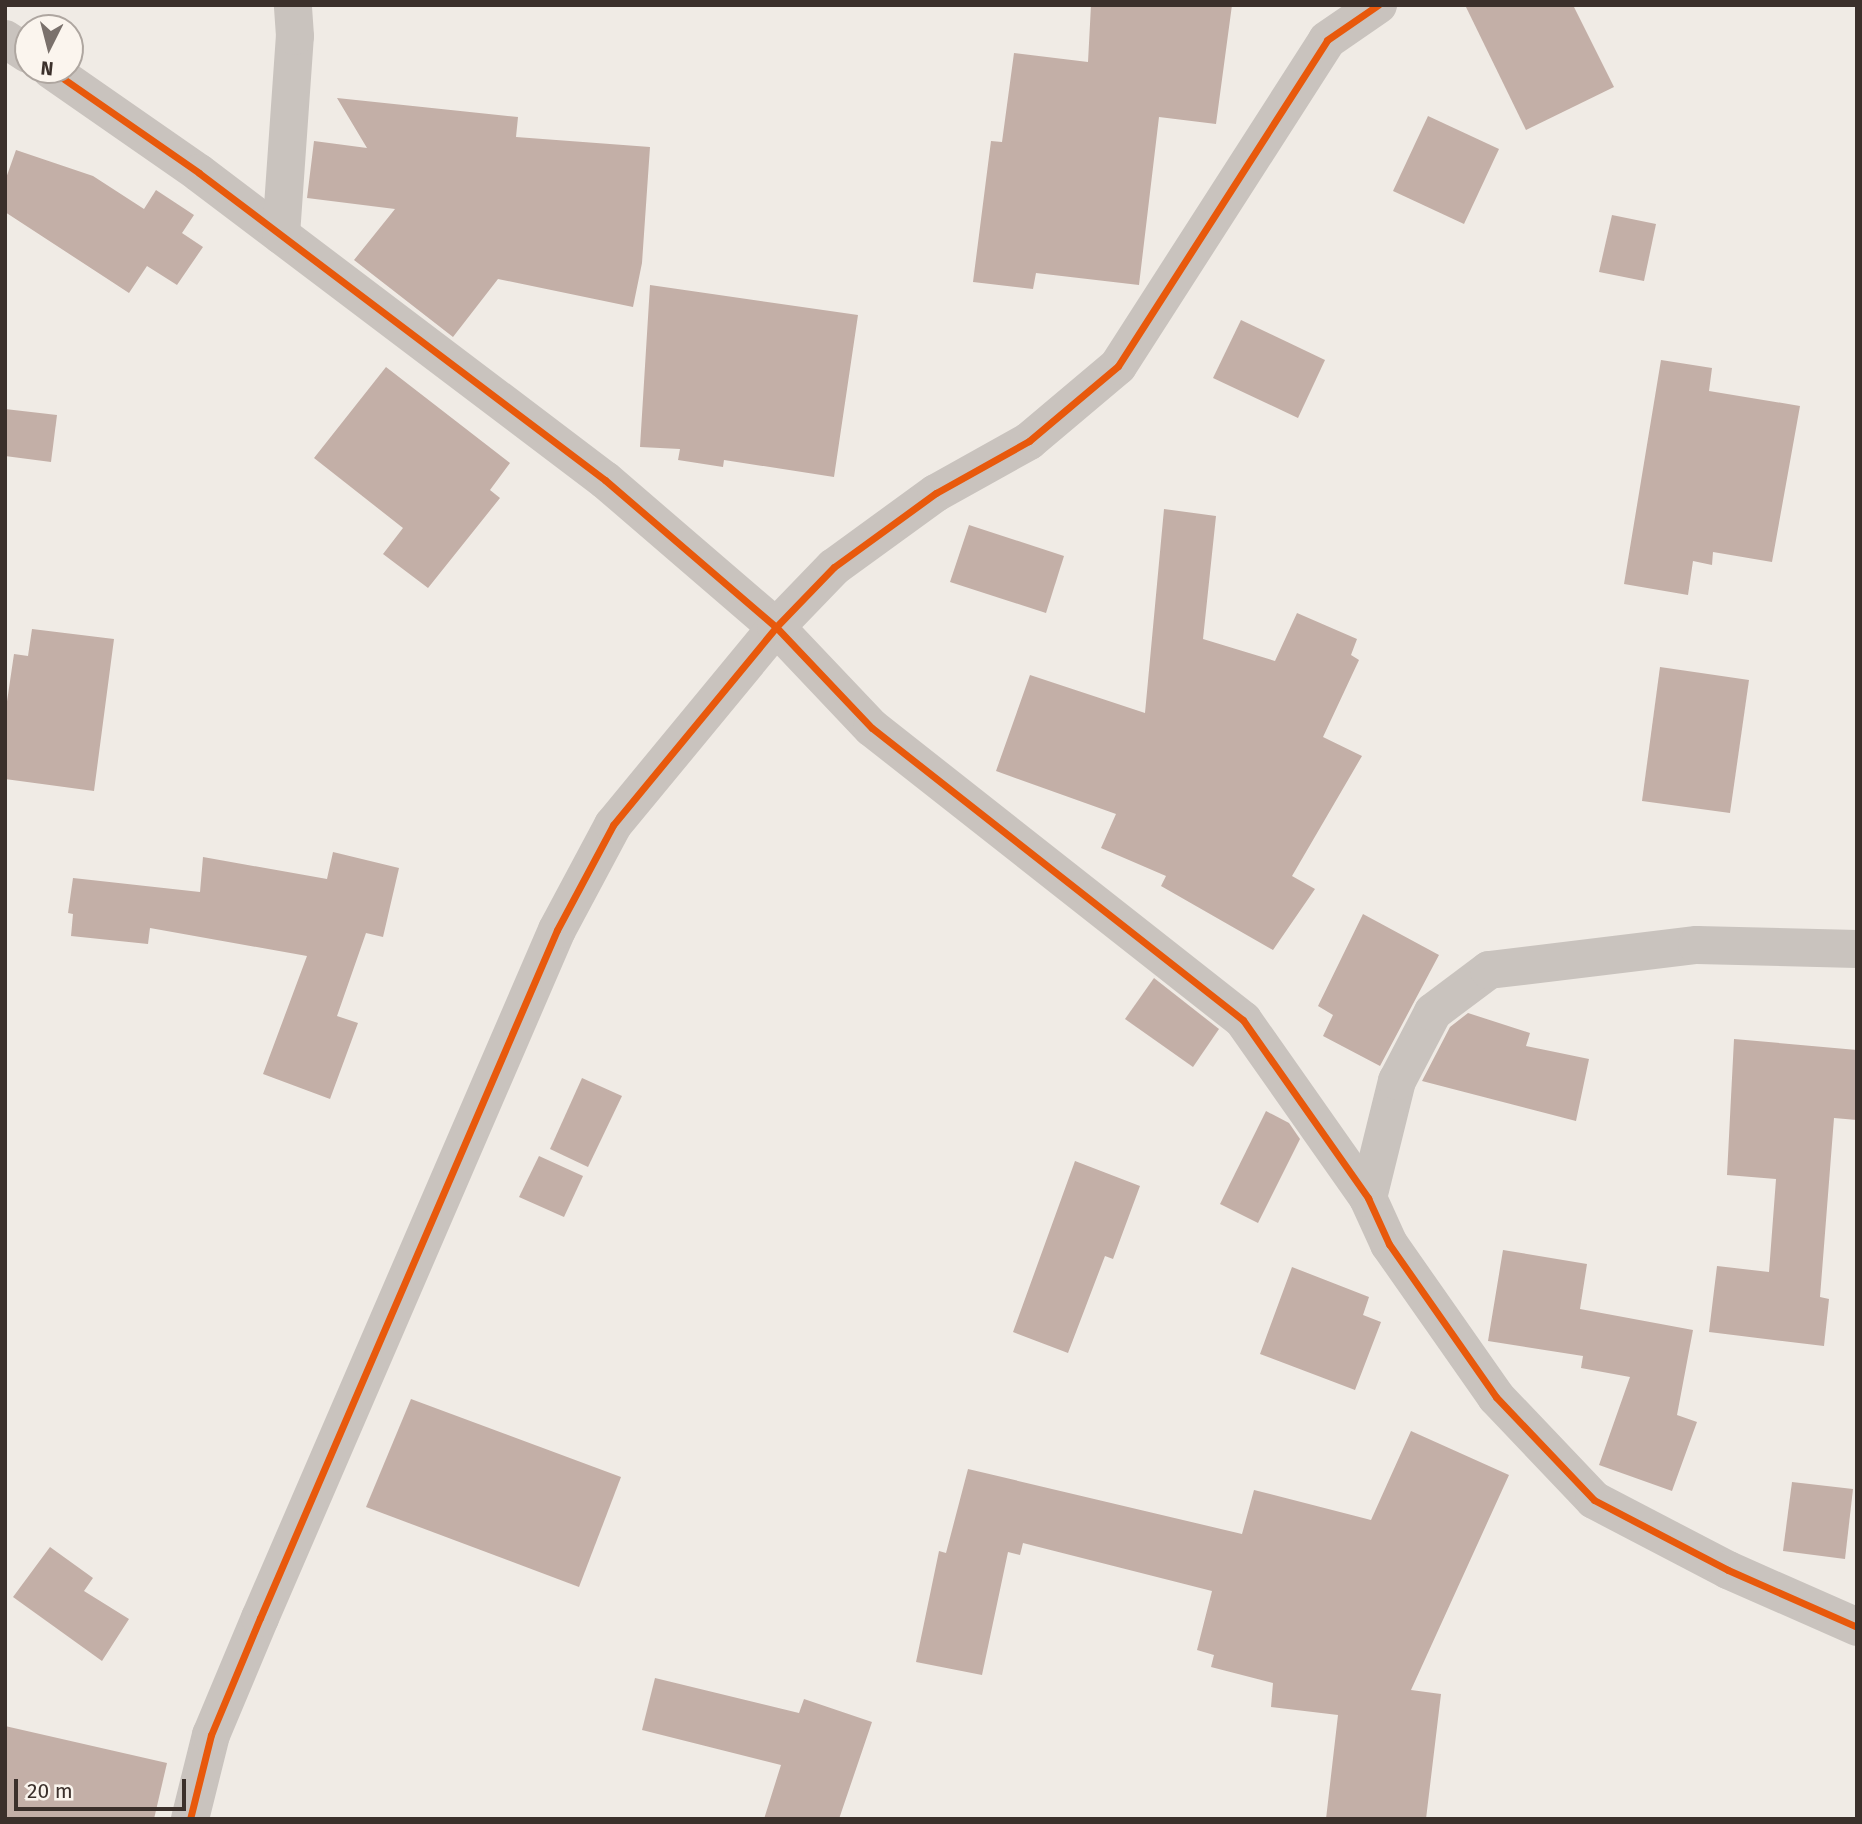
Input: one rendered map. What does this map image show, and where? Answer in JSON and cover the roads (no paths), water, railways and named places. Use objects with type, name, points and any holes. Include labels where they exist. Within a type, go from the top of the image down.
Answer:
[{"type":"street","points":[[281,235],[295,36],[293,5]]},
{"type":"street","points":[[190,1819],[211,1735],[557,930],[613,825],[776,627],[834,567],[936,493],[1029,441],[1118,366],[1332,22],[1378,5]]},
{"type":"street","points":[[71,84],[281,235],[605,480],[776,627],[872,729],[1243,1020],[1368,1198],[1389,1244],[1496,1397],[1594,1500],[1728,1570],[1857,1627]]},
{"type":"street","points":[[1368,1198],[1398,1082],[1433,1012],[1489,970],[1697,945],[1857,948]]}]
